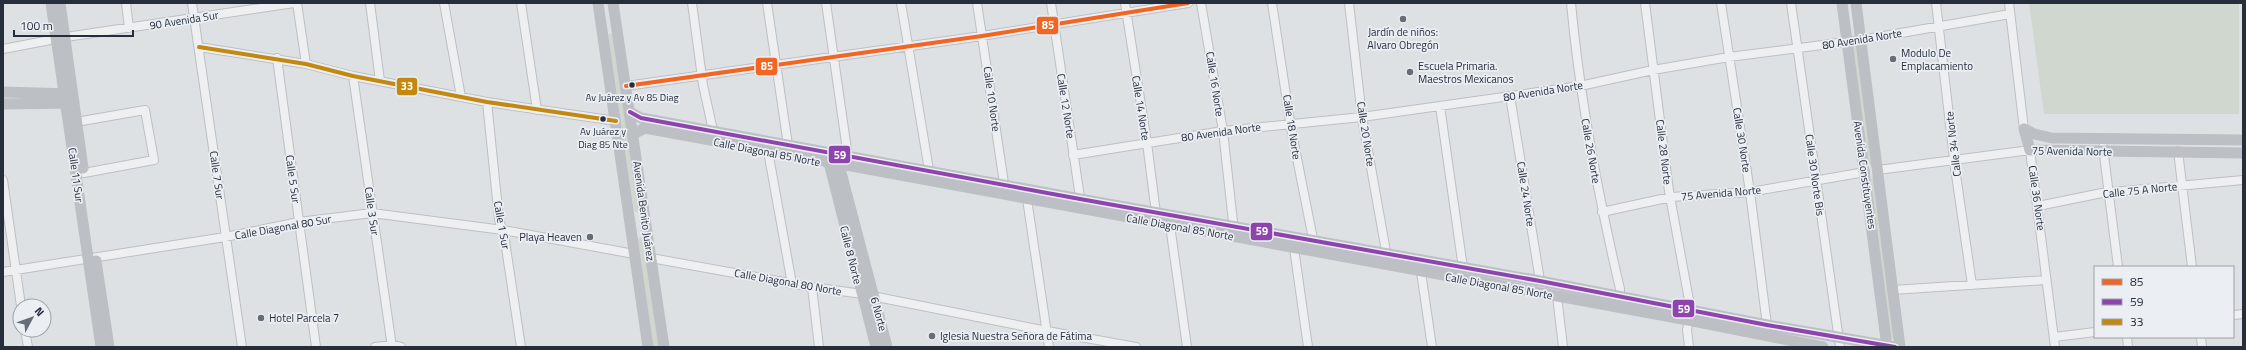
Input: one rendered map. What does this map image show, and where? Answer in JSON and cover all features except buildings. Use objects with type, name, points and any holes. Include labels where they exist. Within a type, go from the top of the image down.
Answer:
[{"type":"main road","name":"Calle 11 Sur","points":[[51,3],[61,38]]},
{"type":"main road","name":"Calle 11 Sur","points":[[60,3],[61,38],[69,98],[92,257],[109,347]]},
{"type":"main road","name":"Avenida Benito Juárez","points":[[598,3],[648,347]]},
{"type":"main road","name":"Avenida Benito Juárez","points":[[613,3],[664,347]]},
{"type":"main road","name":"Avenida Constituyentes","points":[[1842,3],[1890,346]]},
{"type":"main road","name":"Avenida Constituyentes","points":[[1856,3],[1900,347]]},
{"type":"main road","points":[[603,34],[611,29],[618,35]]},
{"type":"main road","points":[[3,92],[69,98]]},
{"type":"main road","name":"Calle 11 Sur","points":[[69,98],[76,122],[84,173],[101,347]]},
{"type":"main road","points":[[3,104],[69,98]]},
{"type":"main road","name":"Calle Diagonal 85 Norte","points":[[630,112],[641,118],[768,151],[834,164],[930,176]]},
{"type":"main road","name":"Calle Diagonal 85 Norte","points":[[633,134],[645,128],[788,145],[930,176],[1081,204],[1170,225],[1313,240],[1388,259],[1421,272],[1557,296],[1689,316],[1767,325],[1839,342],[1890,346]]},
{"type":"main road","name":"75 Avenida Norte","points":[[2024,129],[2034,134],[2052,138],[2103,137],[2243,140]]},
{"type":"main road","name":"Calle 36 Norte","points":[[2024,129],[2030,150]]},
{"type":"main road","name":"75 Avenida Norte","points":[[2030,150],[2243,153]]},
{"type":"main road","name":"Calle 8 Norte","points":[[834,164],[862,294],[876,347]]},
{"type":"main road","name":"6 Norte","points":[[834,164],[887,347]]},
{"type":"main road","name":"Calle Diagonal 85 Norte","points":[[1005,190],[1027,199],[1156,213],[1234,231],[1294,248],[1463,268],[1540,281],[1620,298],[1821,347]]},
{"type":"main road","points":[[629,212],[637,216],[645,212]]},
{"type":"main road","points":[[632,241],[641,234],[649,242]]},
{"type":"street","points":[[126,3],[129,28]]},
{"type":"street","name":"Calle 7 Sur","points":[[192,3],[242,347]]},
{"type":"street","name":"90 Avenida Sur","points":[[3,49],[61,38],[294,3]]},
{"type":"street","points":[[297,3],[306,64]]},
{"type":"street","points":[[370,3],[380,81]]},
{"type":"street","points":[[444,3],[461,96]]},
{"type":"street","points":[[521,3],[538,110]]},
{"type":"street","points":[[692,3],[702,76],[714,136]]},
{"type":"street","points":[[767,3],[788,145]]},
{"type":"street","points":[[826,3],[848,157]]},
{"type":"street","points":[[902,3],[930,176]]},
{"type":"street","name":"Calle 10 Norte","points":[[977,3],[1005,190]]},
{"type":"street","name":"Calle 12 Norte","points":[[1051,3],[1081,204]]},
{"type":"street","name":"Calle 14 Norte","points":[[1125,3],[1147,143],[1156,213]]},
{"type":"street","points":[[626,86],[982,36],[1188,3]]},
{"type":"street","name":"Calle 16 Norte","points":[[1201,3],[1223,131],[1234,231]]},
{"type":"street","name":"Calle 18 Norte","points":[[1272,3],[1291,124],[1314,251]]},
{"type":"street","name":"Calle 20 Norte","points":[[1349,3],[1362,117],[1388,259]]},
{"type":"street","name":"Calle 26 Norte","points":[[1571,3],[1580,86],[1602,212],[1620,289],[1620,298]]},
{"type":"street","name":"Calle 28 Norte","points":[[1645,3],[1653,70],[1689,316],[1689,347]]},
{"type":"street","name":"Calle 30 Norte","points":[[1721,3],[1750,192],[1767,325]]},
{"type":"street","name":"Calle 30 Norte Bis","points":[[1791,3],[1839,342]]},
{"type":"street","name":"Calle 34 Norte","points":[[1936,3],[1940,27],[1954,159],[1972,285]]},
{"type":"street","name":"Calle 36 Norte","points":[[2009,3],[2024,129]]},
{"type":"street","name":"80 Avenida Norte","points":[[1073,155],[1223,131],[1362,117],[1580,86],[1653,70],[1729,57],[1861,40],[2010,14]]},
{"type":"street","points":[[199,47],[277,58],[353,76],[487,102],[616,121]]},
{"type":"street","name":"Calle 5 Sur","points":[[277,58],[316,347]]},
{"type":"street","name":"Calle 3 Sur","points":[[353,76],[392,346]]},
{"type":"street","name":"Calle 24 Norte","points":[[1510,96],[1542,293]]},
{"type":"street","name":"Calle 1 Sur","points":[[487,102],[499,219],[521,347]]},
{"type":"street","points":[[1440,106],[1463,268]]},
{"type":"street","points":[[76,122],[145,110],[154,160],[84,173]]},
{"type":"street","points":[[2103,137],[2118,266]]},
{"type":"street","name":"Calle 36 Norte","points":[[2030,150],[2055,347]]},
{"type":"street","name":"75 Avenida Norte","points":[[1878,170],[2030,150]]},
{"type":"street","points":[[768,151],[792,284]]},
{"type":"street","points":[[2178,151],[2192,266]]},
{"type":"street","name":"75 Avenida Norte","points":[[1602,212],[1671,197],[1750,192],[1865,172]]},
{"type":"street","points":[[3,180],[21,298]]},
{"type":"street","name":"Calle 75 A Norte","points":[[2038,206],[2109,193],[2243,180]]},
{"type":"street","points":[[1027,199],[1049,347]]},
{"type":"street","name":"Calle Diagonal 80 Sur","points":[[3,272],[225,237],[299,222],[372,213],[502,230],[634,254]]},
{"type":"street","points":[[1170,225],[1187,347]]},
{"type":"street","points":[[1294,248],[1308,347]]},
{"type":"street","name":"Calle Diagonal 80 Norte","points":[[651,258],[792,284],[862,294],[874,298],[1047,332],[1136,347]]},
{"type":"street","points":[[1421,272],[1432,347]]},
{"type":"street","points":[[1892,290],[2046,280]]},
{"type":"street","points":[[812,287],[820,347]]},
{"type":"street","points":[[1557,296],[1563,347]]},
{"type":"street","points":[[2054,337],[2094,332]]},
{"type":"street","points":[[376,347],[401,347]]},
{"type":"shaded area","points":[[2029,3],[2239,3],[2239,114],[2044,114]]},
{"type":"shaded area","points":[[611,33],[613,35],[639,210],[637,213],[634,210],[608,35]]},
{"type":"shaded area","points":[[1855,45],[1857,47],[1872,166],[1868,163],[1853,47]]},
{"type":"shaded area","points":[[1872,178],[1875,180],[1895,337],[1892,339],[1890,337],[1870,180]]},
{"type":"shaded area","points":[[640,237],[643,240],[659,347],[653,347],[638,240]]},
{"type":"transit line","name":"85","points":[[626,86],[982,36],[1188,3]]},
{"type":"transit line","name":"33","points":[[199,47],[306,64],[353,76],[487,102],[616,121]]},
{"type":"transit line","name":"59","points":[[630,112],[641,118],[1080,199],[1540,281],[1767,325],[1895,347]]},
{"type":"place","name":"Jardín de niños: Alvaro Obregón","points":[[1403,19]]},
{"type":"place","name":"Modulo De Emplacamiento","points":[[1893,59]]},
{"type":"place","name":"Escuela Primaria. Maestros Mexicanos","points":[[1410,72]]},
{"type":"place","name":"Av Juárez y Av 85 Diag","points":[[632,85]]},
{"type":"place","name":"Av Juárez y Diag 85 Nte","points":[[603,119]]},
{"type":"place","name":"Playa Heaven","points":[[590,237]]},
{"type":"place","name":"Hotel Parcela 7","points":[[261,318]]},
{"type":"place","name":"Iglesia Nuestra Señora de Fátima","points":[[932,336]]}]
